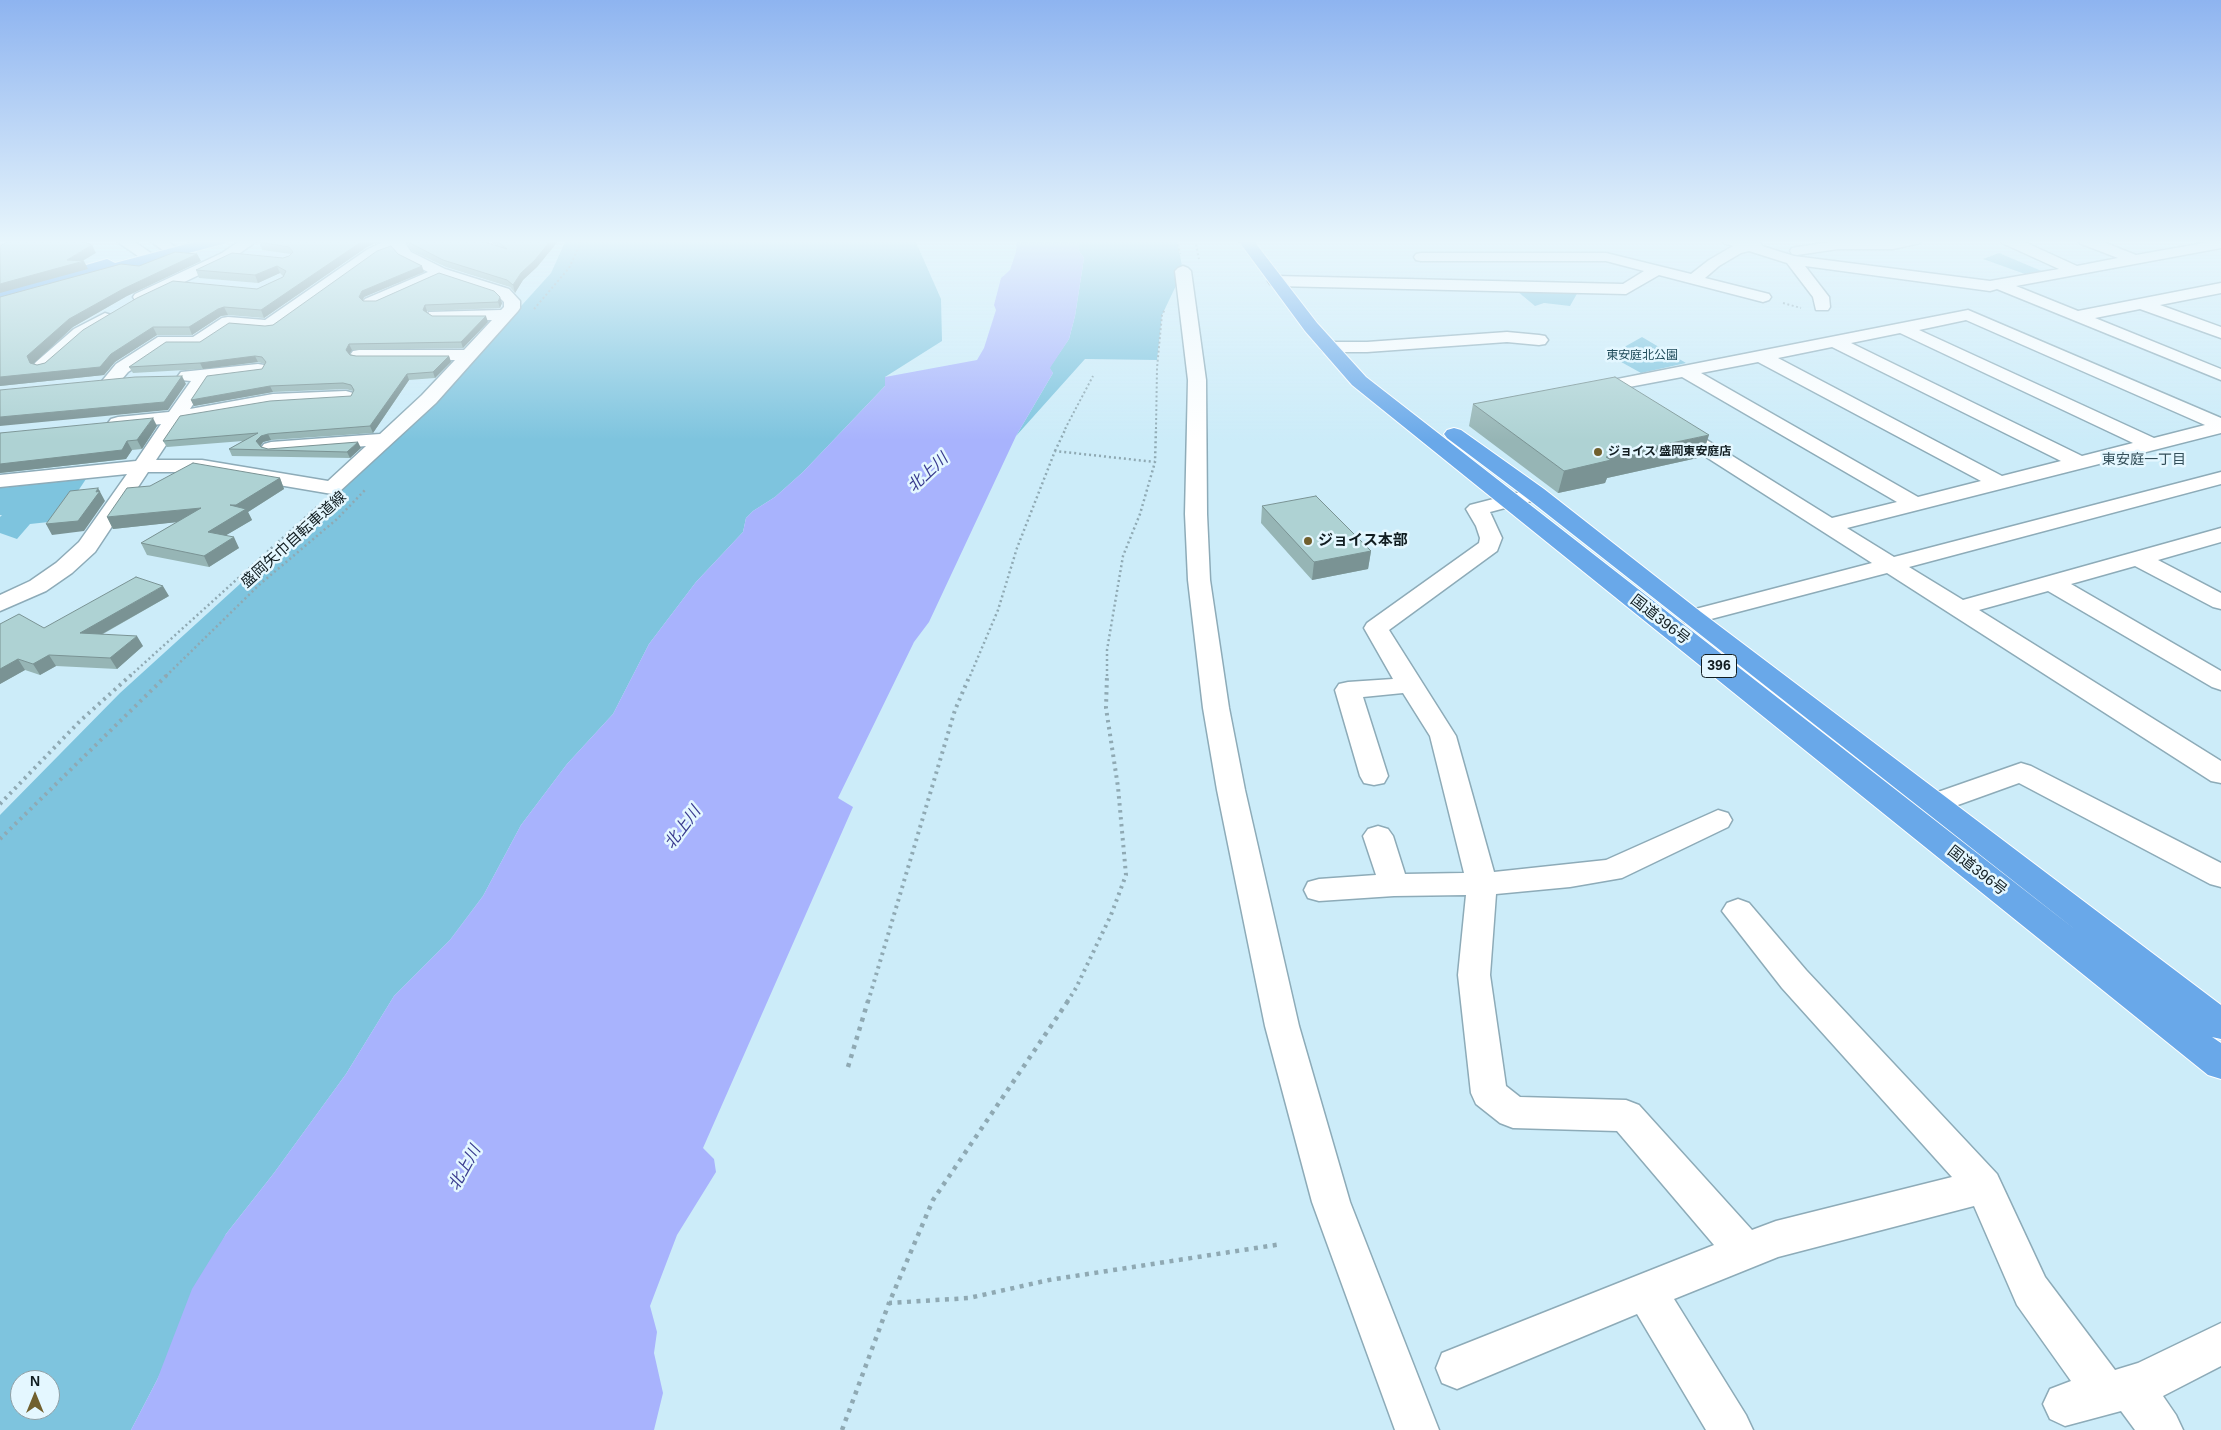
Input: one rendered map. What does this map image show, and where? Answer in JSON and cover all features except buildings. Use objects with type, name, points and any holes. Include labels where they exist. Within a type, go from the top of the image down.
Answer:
[{"type":"highway","name":"国道396号","points":[[1307,307],[1340,347],[1359,381],[2221,1064]]},
{"type":"highway","name":"国道396号","points":[[1340,347],[1536,494],[1692,617],[1936,803],[2221,1025]]},
{"type":"street","points":[[42,366],[80,333],[124,307]]},
{"type":"street","points":[[111,381],[122,368],[164,342],[197,342],[228,322],[268,325],[294,307]]},
{"type":"street","points":[[0,481],[142,466],[202,466],[332,488],[429,399],[512,307]]},
{"type":"street","points":[[1188,307],[1197,380],[1196,514],[1199,580],[1216,708],[1231,790],[1282,1026],[1331,1202],[1416,1430]]},
{"type":"street","points":[[2055,307],[2221,376]]},
{"type":"street","points":[[2078,316],[2128,307]]},
{"type":"street","points":[[2150,307],[2221,334]]},
{"type":"street","points":[[435,315],[506,315]]},
{"type":"street","points":[[1632,402],[1608,386],[1968,315],[2221,426]]},
{"type":"street","points":[[1491,321],[1507,337]]},
{"type":"street","points":[[1902,328],[2153,445]]},
{"type":"street","points":[[1340,347],[1507,337],[1539,340]]},
{"type":"street","points":[[1833,342],[2080,463]]},
{"type":"street","points":[[359,355],[470,355]]},
{"type":"street","points":[[1761,356],[2000,483]]},
{"type":"street","points":[[166,378],[203,376],[258,369]]},
{"type":"street","points":[[1685,371],[1915,504]]},
{"type":"street","points":[[0,604],[51,577],[87,547],[203,376]]},
{"type":"street","points":[[92,383],[139,379]]},
{"type":"street","points":[[97,425],[174,417],[273,400],[346,396]]},
{"type":"street","points":[[1657,417],[1890,565],[2215,764]]},
{"type":"street","points":[[1828,526],[2153,445],[2221,426]]},
{"type":"street","points":[[271,448],[386,439]]},
{"type":"street","points":[[1692,617],[2221,478]]},
{"type":"street","points":[[1536,494],[1477,509],[1487,526],[1491,538],[1489,546],[1376,628],[1443,736],[1482,884],[1474,974],[1488,1093],[1513,1112],[1626,1116],[1746,1252]]},
{"type":"street","points":[[1961,608],[2221,535]]},
{"type":"street","points":[[2137,558],[2221,602]]},
{"type":"street","points":[[2052,583],[2221,682]]},
{"type":"street","points":[[1374,776],[1348,690],[1410,685]]},
{"type":"street","points":[[1905,814],[2021,772],[2221,876]]},
{"type":"street","points":[[1319,890],[1394,885],[1482,884],[1570,876],[1611,870],[1718,820]]},
{"type":"street","points":[[1378,836],[1394,885]]},
{"type":"street","points":[[1738,911],[1794,979],[1984,1186],[2031,1290],[2118,1390],[2161,1430]]},
{"type":"street","points":[[1457,1368],[1776,1239],[1984,1186]]},
{"type":"street","points":[[1646,1290],[1731,1430]]},
{"type":"street","points":[[2065,1404],[2144,1383],[2221,1344]]},
{"type":"path","points":[[534,310],[537,307]]},
{"type":"path","points":[[842,1430],[889,1303],[933,1200],[1076,988],[1111,915],[1126,875],[1118,787],[1106,708],[1107,650],[1123,556],[1140,514],[1154,462],[1156,368],[1162,315],[1166,307]]},
{"type":"path","points":[[848,1067],[955,710],[998,610],[1017,548],[1055,451],[1074,409],[1093,376]]},
{"type":"path","points":[[1055,451],[1154,462]]},
{"type":"path","name":"盛岡矢巾自転車道線","points":[[0,839],[259,585],[338,520],[371,484]]},
{"type":"path","points":[[0,804],[80,721],[323,502],[332,488]]},
{"type":"path","points":[[889,1303],[969,1298],[1049,1280],[1282,1244]]},
{"type":"green space","points":[[520,307],[941,307],[942,341],[885,377],[885,386],[803,472],[775,497],[753,511],[746,518],[743,532],[696,582],[649,644],[613,714],[567,764],[521,825],[483,896],[450,940],[394,996],[346,1074],[274,1173],[226,1234],[157,1380],[131,1430],[0,1430],[0,815],[120,693],[328,504],[350,480],[435,401]]},
{"type":"green space","points":[[1076,307],[1166,307],[1162,315],[1157,360],[1085,359],[1016,436],[1053,373],[1049,368],[1069,339]]},
{"type":"green space","name":"東安庭北公園","points":[[1642,337],[1686,363],[1641,373],[1614,358],[1626,346]]},
{"type":"green space","points":[[86,479],[58,521],[30,524],[17,539],[0,533],[0,517],[2,515],[0,515],[0,488]]},
{"type":"water","name":"北上川","points":[[995,307],[1076,307],[1069,339],[1050,368],[1053,373],[1016,436],[929,622],[914,642],[838,798],[853,807],[703,1148],[714,1159],[716,1172],[677,1235],[650,1306],[657,1332],[654,1353],[663,1393],[654,1430],[131,1430],[157,1380],[192,1289],[226,1234],[274,1173],[346,1074],[394,996],[450,940],[483,896],[521,825],[567,764],[613,714],[649,644],[696,582],[743,532],[746,518],[753,511],[775,497],[803,472],[885,386],[885,377],[977,360],[984,348],[996,310]]},
{"type":"place","name":"ジョイス 盛岡東安庭店","points":[[1598,452]]},
{"type":"place","name":"ジョイス本部","points":[[1308,541]]},
{"type":"district","name":"東安庭一丁目","points":[[2144,460]]}]
